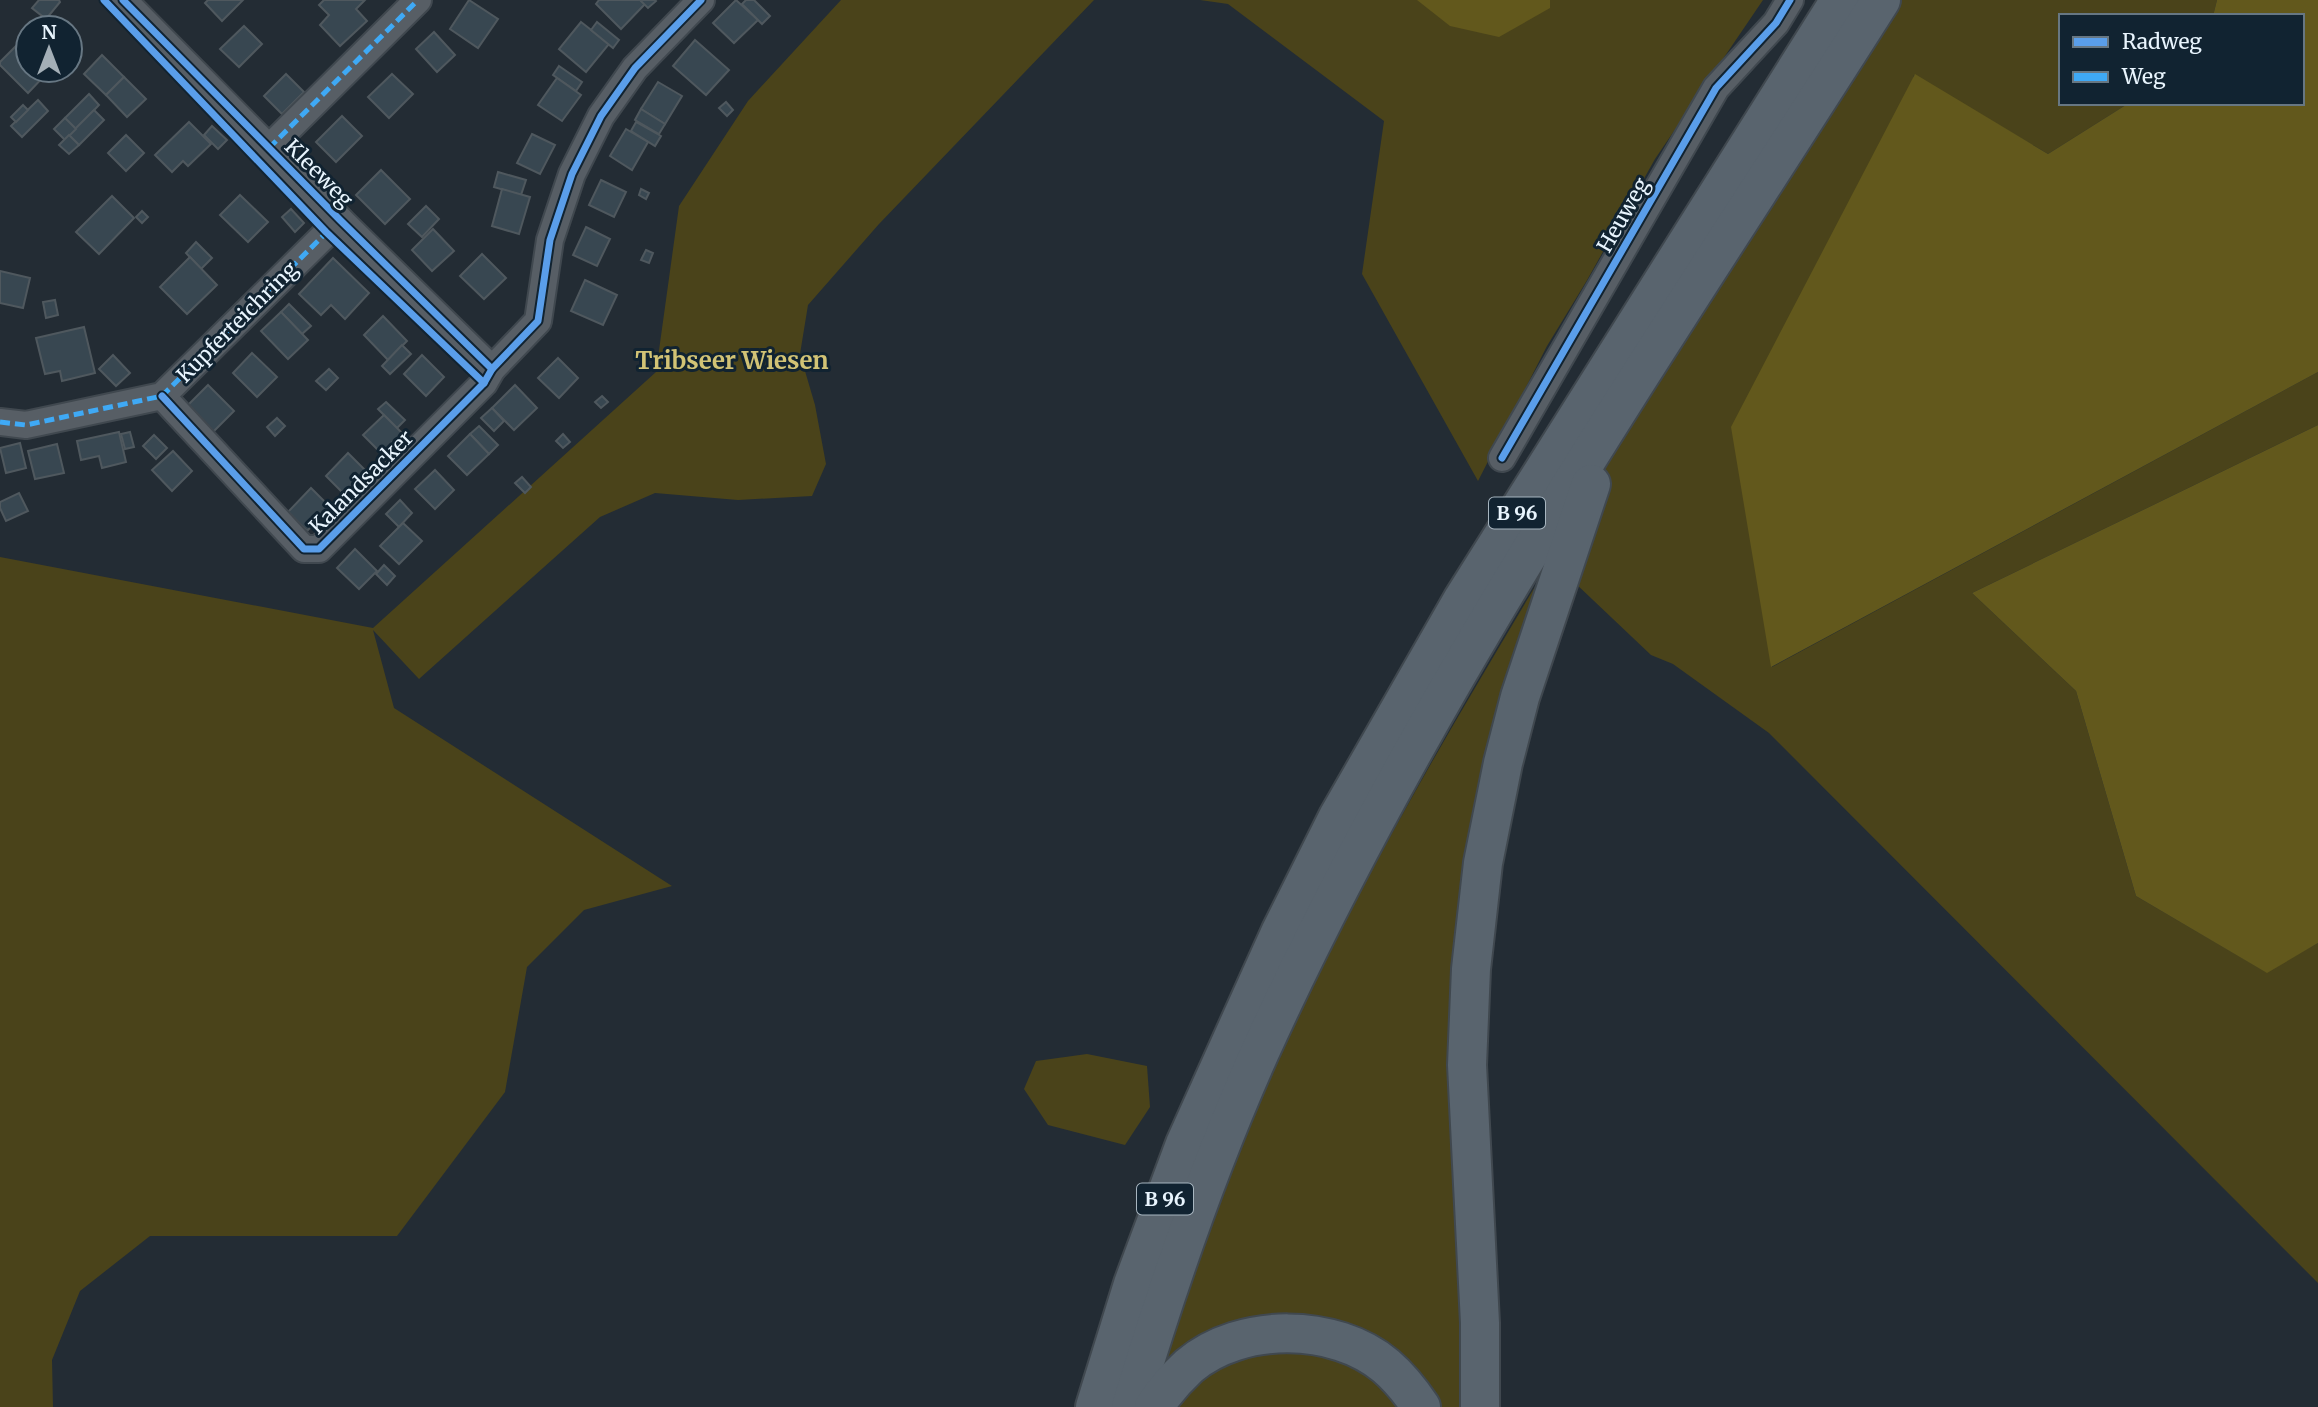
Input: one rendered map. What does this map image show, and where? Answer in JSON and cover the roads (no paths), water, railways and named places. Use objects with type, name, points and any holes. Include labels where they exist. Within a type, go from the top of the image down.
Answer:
[{"type":"highway","name":"B 96","points":[[1095,1407],[1133,1284],[1190,1132],[1274,945],[1338,817],[1463,599],[1840,0]]},
{"type":"highway","name":"B 96","points":[[1131,1407],[1167,1295],[1218,1155],[1259,1055],[1311,944],[1368,834],[1430,720],[1611,424],[1881,0]]},
{"type":"highway","name":"B 96","points":[[1480,1407],[1480,1323],[1467,1065],[1471,969],[1483,863],[1503,763],[1520,697],[1611,424]]},
{"type":"highway","points":[[1154,1407],[1191,1364],[1219,1349],[1251,1337],[1286,1332],[1321,1336],[1359,1349],[1385,1366],[1422,1407]]},
{"type":"highway","points":[[1083,1407],[1110,1356]]},
{"type":"street","name":"Kleeweg","points":[[123,0],[492,369]]},
{"type":"street","points":[[269,148],[418,0]]},
{"type":"street","points":[[492,369],[538,321],[550,240],[572,174],[601,116],[635,68],[701,0]]},
{"type":"street","name":"Heuweg","points":[[1502,458],[1716,88],[1776,23],[1790,0]]},
{"type":"street","name":"Kupferteichring","points":[[0,422],[26,425],[162,396],[340,219]]},
{"type":"street","name":"Kalandsacker","points":[[162,396],[304,549],[319,550],[484,383],[492,369]]},
{"type":"district","name":"Tribseer Wiesen","points":[[732,360]]}]
